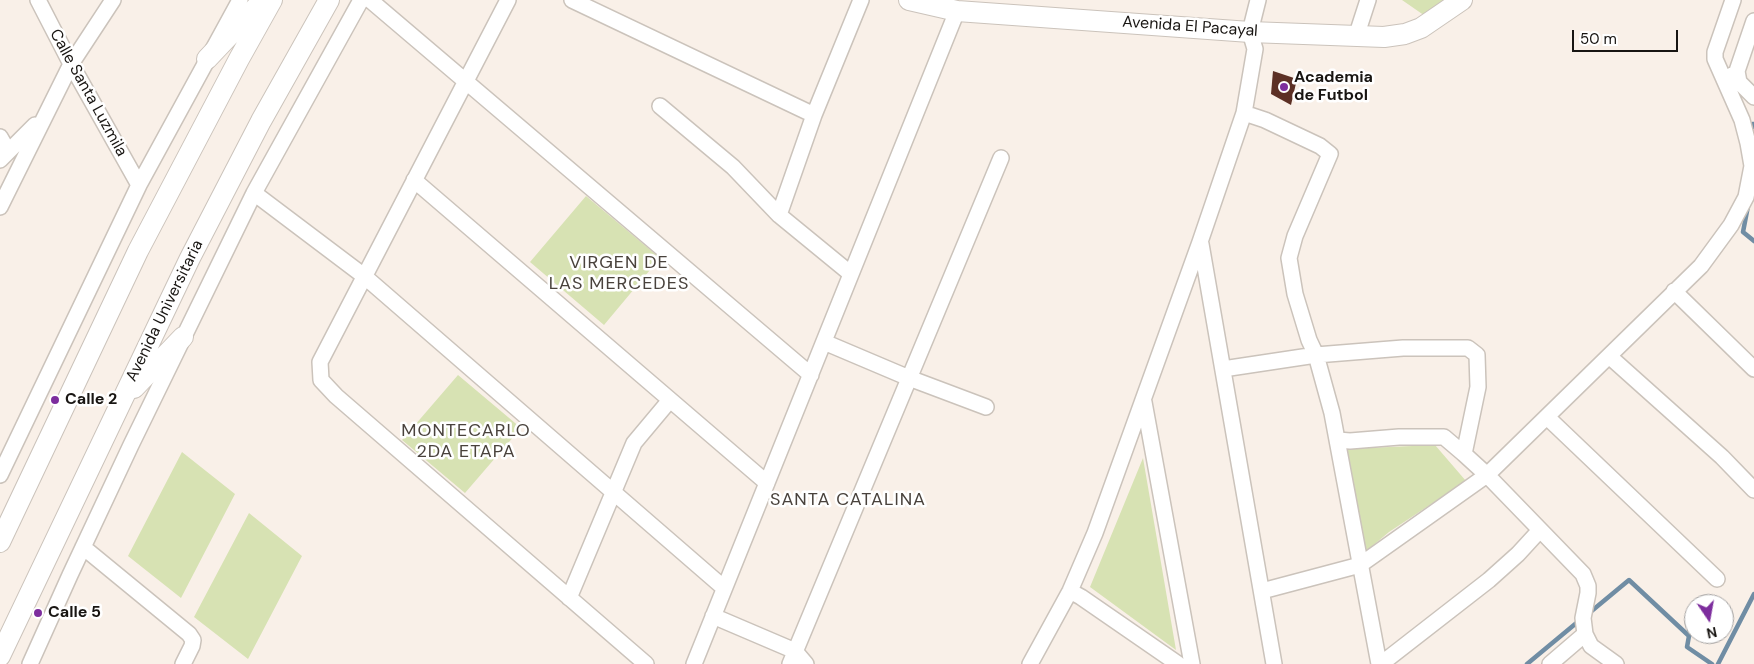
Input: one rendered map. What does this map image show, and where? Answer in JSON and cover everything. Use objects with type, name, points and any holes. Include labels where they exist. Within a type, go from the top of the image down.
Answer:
[{"type":"street","name":"Calle Santa Luzmila","points":[[38,0],[71,64],[139,186]]},
{"type":"street","points":[[0,207],[71,64],[114,0]]},
{"type":"street","points":[[0,475],[139,186],[240,0]]},
{"type":"street","points":[[207,59],[263,0]]},
{"type":"street","points":[[0,542],[138,250],[239,58],[272,0]]},
{"type":"street","name":"Avenida Universitaria","points":[[0,656],[190,258],[261,121],[329,0]]},
{"type":"street","points":[[30,664],[83,546],[254,193],[361,0]]},
{"type":"street","points":[[370,0],[811,375]]},
{"type":"street","points":[[508,0],[320,362],[321,380],[336,396],[646,664]]},
{"type":"street","points":[[572,0],[814,115]]},
{"type":"street","points":[[779,215],[814,115],[861,0]]},
{"type":"street","name":"Avenida El Pacayal","points":[[910,0],[958,11],[1250,32],[1356,37],[1384,37],[1405,34],[1421,28],[1462,0]]},
{"type":"street","points":[[1030,664],[1070,591],[1095,533],[1200,242],[1244,113],[1255,49],[1250,32],[1258,0]]},
{"type":"street","points":[[1356,37],[1368,0]]},
{"type":"street","points":[[1262,591],[1360,565],[1487,475],[1701,266],[1731,225],[1746,197],[1752,166],[1742,120],[1715,58],[1715,52],[1733,0]]},
{"type":"street","points":[[694,664],[958,11]]},
{"type":"street","points":[[1739,82],[1737,71],[1754,21]]},
{"type":"street","points":[[1715,58],[1754,97]]},
{"type":"street","points":[[660,106],[733,167],[779,215],[852,274]]},
{"type":"street","points":[[1244,113],[1265,120],[1320,146],[1330,154],[1295,236],[1289,258],[1295,294],[1309,340],[1316,355],[1332,412],[1380,664],[1489,580],[1518,554],[1540,530]]},
{"type":"street","points":[[4,156],[44,117]]},
{"type":"street","points":[[0,137],[4,156]]},
{"type":"street","points":[[793,658],[1001,158]]},
{"type":"street","points":[[414,180],[767,483]]},
{"type":"street","points":[[254,193],[364,276],[724,588]]},
{"type":"street","points":[[1200,242],[1274,664]]},
{"type":"street","points":[[1674,291],[1754,369]]},
{"type":"street","points":[[121,403],[183,337]]},
{"type":"street","points":[[824,342],[909,378],[986,407]]},
{"type":"street","points":[[1223,369],[1316,355],[1402,348],[1468,348],[1477,355],[1478,387],[1464,454]]},
{"type":"street","points":[[1609,356],[1722,457],[1754,490]]},
{"type":"street","points":[[570,598],[634,443],[670,400]]},
{"type":"street","points":[[1143,401],[1192,664]]},
{"type":"street","points":[[1547,417],[1717,579]]},
{"type":"street","points":[[1338,440],[1444,437],[1487,475],[1580,569],[1586,579],[1588,593],[1583,618],[1585,634],[1591,646],[1616,664]]},
{"type":"street","points":[[83,546],[182,628],[193,640],[183,664]]},
{"type":"street","points":[[1070,591],[1081,596],[1178,664]]},
{"type":"street","points":[[713,616],[806,664]]},
{"type":"street","points":[[1550,664],[1585,634]]},
{"type":"green space","points":[[1402,0],[1453,0],[1428,18]]},
{"type":"green space","points":[[586,196],[660,258],[604,325],[530,262]]},
{"type":"green space","points":[[458,375],[521,428],[465,493],[402,440]]},
{"type":"green space","points":[[1435,445],[1466,481],[1389,532],[1364,553],[1344,449]]},
{"type":"green space","points":[[182,452],[235,494],[181,598],[128,556]]},
{"type":"green space","points":[[1143,458],[1176,650],[1090,587]]},
{"type":"green space","points":[[249,513],[302,556],[248,659],[194,617]]},
{"type":"building","name":"Academia de Futbol","points":[[1273,71],[1297,79],[1291,105],[1271,94]]},
{"type":"waterway","points":[[1748,206],[1743,232],[1754,241]]},
{"type":"waterway","points":[[1588,614],[1629,580],[1689,636],[1687,647],[1712,664]]},
{"type":"waterway","points":[[1718,664],[1754,594]]},
{"type":"waterway","points":[[1527,664],[1580,620]]},
{"type":"place","name":"Academia de Futbol","points":[[1284,87]]},
{"type":"place","name":"Calle 2","points":[[55,400]]},
{"type":"place","name":"Calle 5","points":[[38,613]]},
{"type":"district","name":"VIRGEN DE LAS MERCEDES","points":[[619,273]]},
{"type":"district","name":"MONTECARLO 2DA ETAPA","points":[[466,441]]},
{"type":"district","name":"SANTA CATALINA","points":[[848,500]]}]
